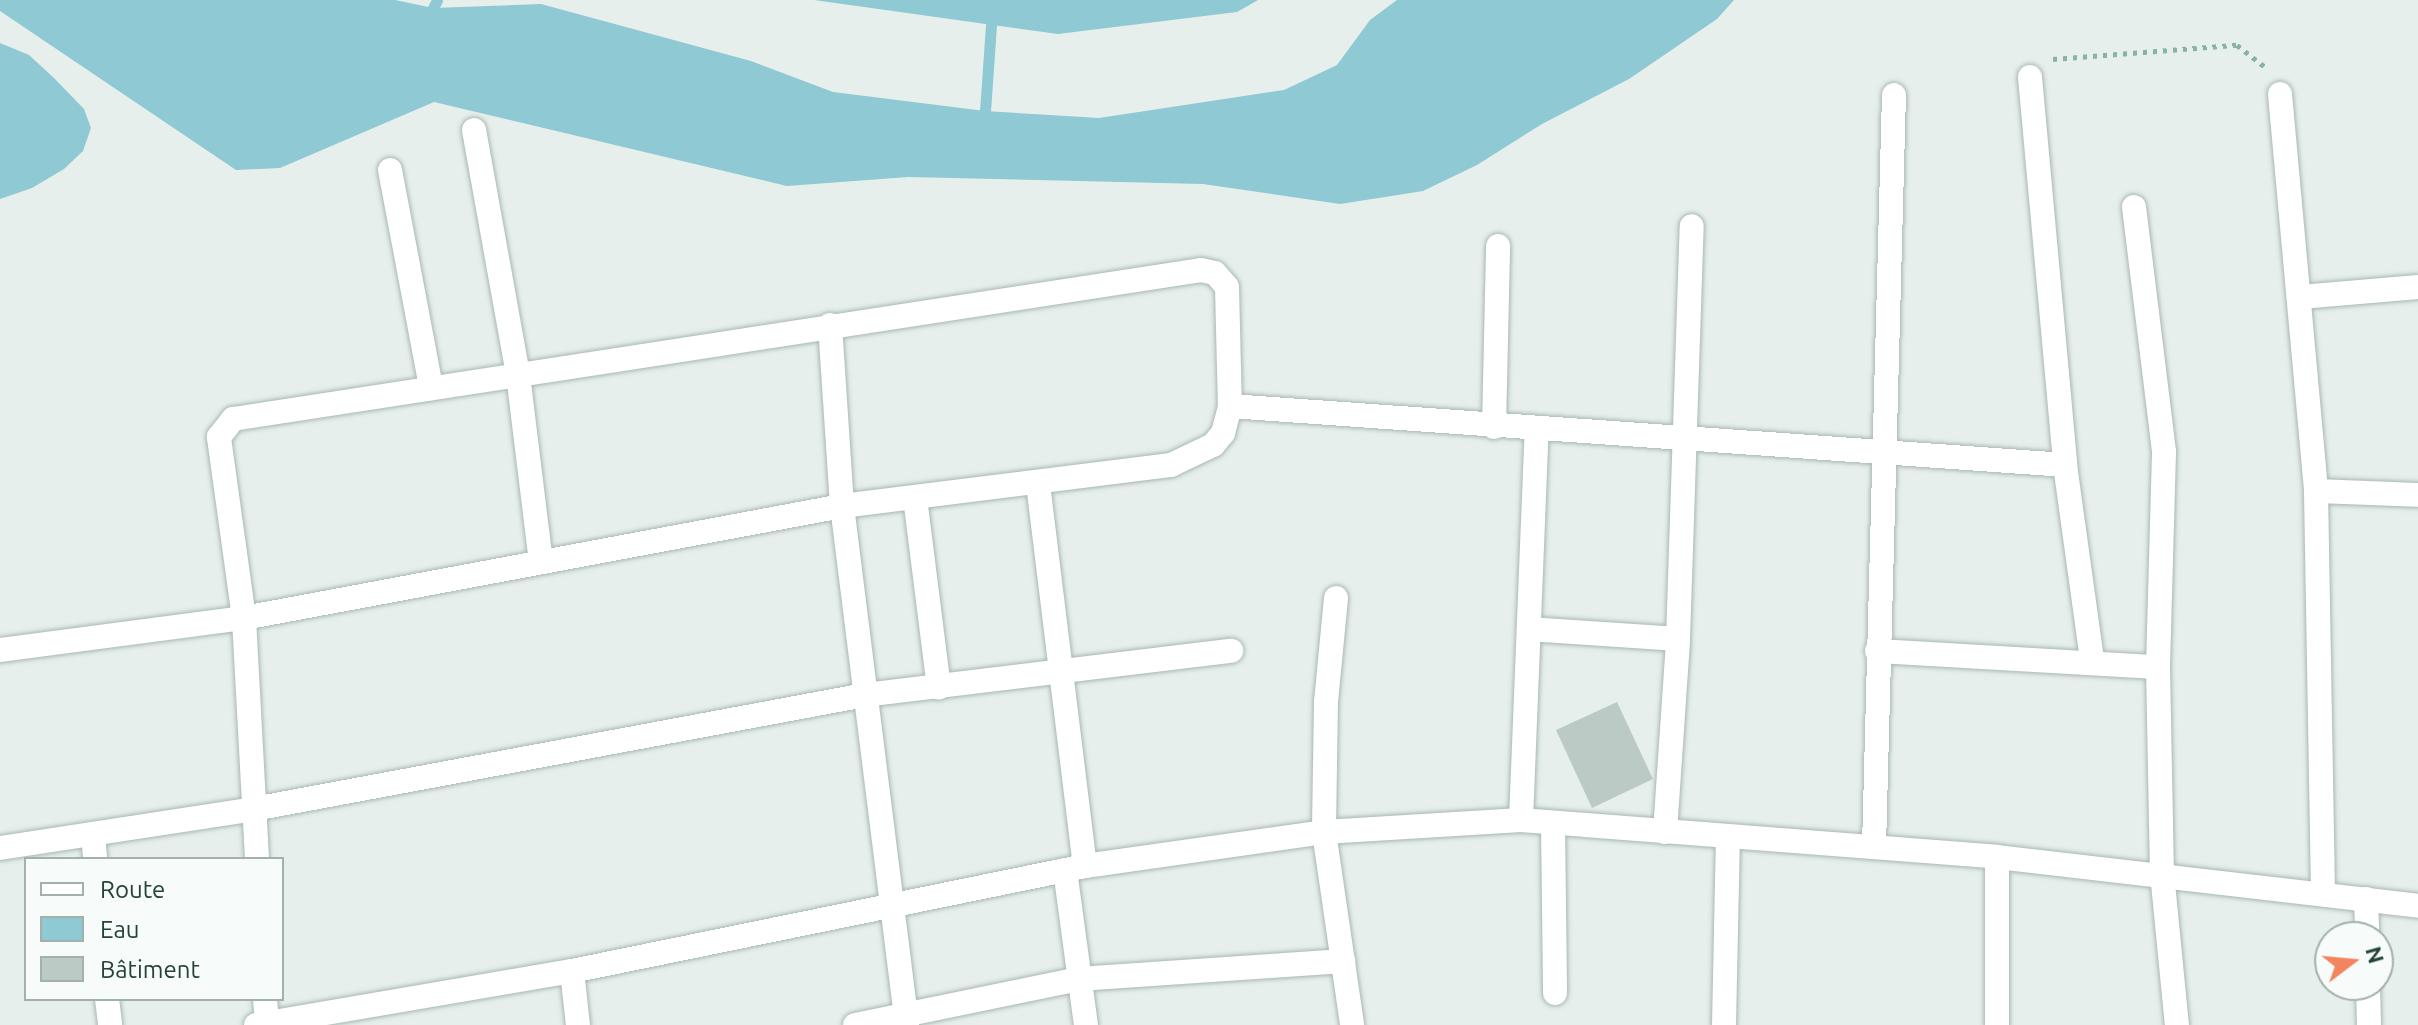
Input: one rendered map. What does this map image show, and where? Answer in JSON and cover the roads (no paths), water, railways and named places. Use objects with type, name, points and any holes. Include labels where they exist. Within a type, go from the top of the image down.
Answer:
[{"type":"street","points":[[2030,77],[2065,465],[2092,660]]},
{"type":"street","points":[[2280,94],[2301,297],[2316,491],[2323,893]]},
{"type":"street","points":[[1874,847],[1882,454],[1894,95]]},
{"type":"street","points":[[474,130],[518,375],[541,561]]},
{"type":"street","points":[[390,170],[431,388]]},
{"type":"street","points":[[2134,207],[2164,452],[2158,667],[2162,873],[2177,1025]]},
{"type":"street","points":[[1665,832],[1678,639],[1692,226]]},
{"type":"street","points":[[1494,427],[1498,246]]},
{"type":"street","points":[[0,650],[244,618],[842,506],[1038,484],[1198,457],[1223,433],[1230,406],[1227,287],[1215,273],[1201,270],[233,419],[223,426],[219,437],[244,618],[257,857]]},
{"type":"street","points":[[2301,297],[2418,287]]},
{"type":"street","points":[[830,325],[842,506],[889,904],[906,1019]]},
{"type":"street","points":[[1230,406],[2065,465]]},
{"type":"street","points":[[1521,820],[1537,429]]},
{"type":"street","points":[[1038,484],[1061,673],[1075,868],[1079,979],[1086,1025]]},
{"type":"street","points":[[2316,491],[2418,495]]},
{"type":"street","points":[[915,498],[939,687]]},
{"type":"street","points":[[1336,598],[1326,701],[1324,832],[1352,1025]]},
{"type":"street","points":[[1529,629],[1678,639]]},
{"type":"street","points":[[0,848],[254,809],[865,695],[1231,651]]},
{"type":"street","points":[[1877,651],[2092,660],[2158,667]]},
{"type":"street","points":[[262,1016],[305,1020],[572,971],[1075,868],[1324,832],[1521,820],[1997,857],[2162,873],[2418,906]]},
{"type":"street","points":[[1553,824],[1555,993]]},
{"type":"street","points":[[93,834],[95,857]]},
{"type":"street","points":[[1724,1025],[1728,837]]},
{"type":"street","points":[[1997,857],[1997,1025]]},
{"type":"street","points":[[2366,899],[2367,921]]},
{"type":"street","points":[[855,1025],[906,1019],[1079,979],[1343,961]]},
{"type":"street","points":[[572,971],[578,1025]]},
{"type":"street","points":[[107,1001],[110,1025]]},
{"type":"street","points":[[2368,1001],[2369,1025]]},
{"type":"water","points":[[0,0],[395,0],[433,8],[541,4],[751,61],[833,92],[985,111],[1099,118],[1284,90],[1337,65],[1370,20],[1397,0],[1734,0],[1717,19],[1629,79],[1542,124],[1477,165],[1423,191],[1340,204],[1203,184],[908,177],[787,186],[434,102],[280,168],[236,170],[0,11]]},
{"type":"water","points":[[814,0],[1258,0],[1237,12],[1058,34]]},
{"type":"water","points":[[0,43],[29,55],[54,78],[84,109],[91,128],[83,151],[64,169],[32,188],[0,199]]},
{"type":"waterway","points":[[433,8],[437,0]]},
{"type":"waterway","points":[[985,111],[991,25]]}]
